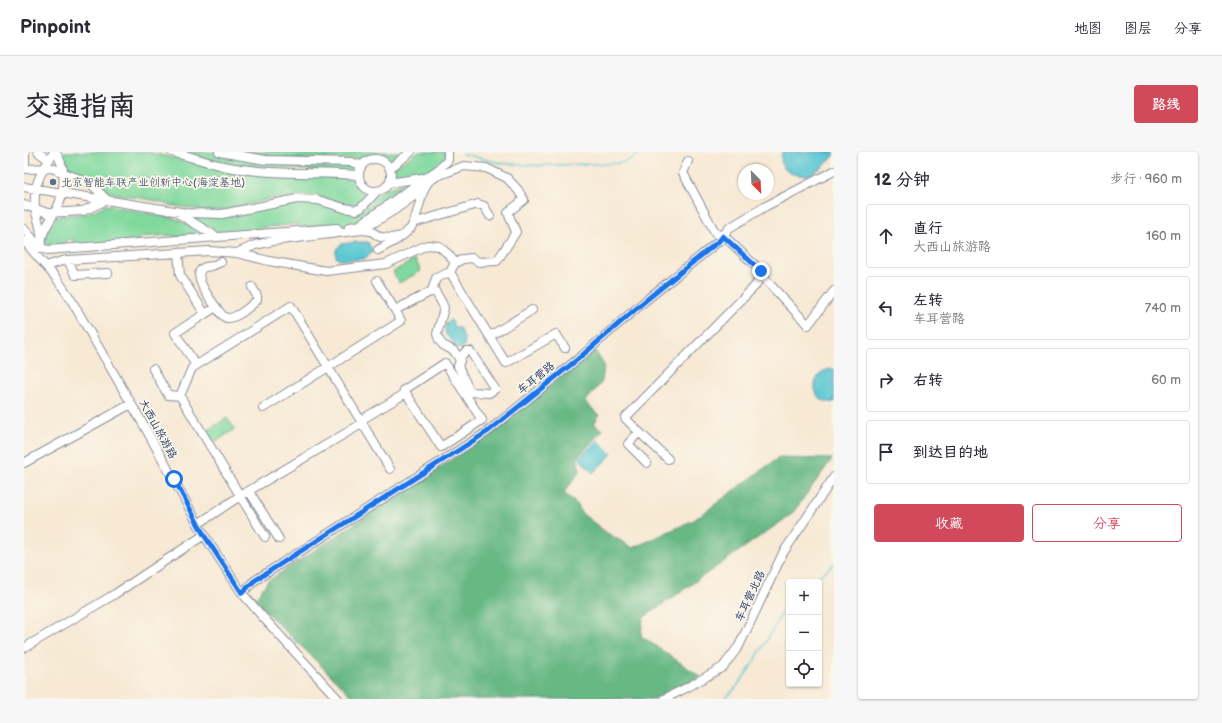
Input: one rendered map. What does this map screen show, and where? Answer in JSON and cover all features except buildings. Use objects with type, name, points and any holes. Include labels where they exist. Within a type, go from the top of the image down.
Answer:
[{"type":"street","points":[[25,152],[25,166],[52,168],[91,184],[107,200]]},
{"type":"street","points":[[38,152],[49,160]]},
{"type":"street","points":[[40,248],[41,227],[35,208],[36,189],[39,175],[55,152],[62,164],[62,193],[58,207],[45,227],[41,238]]},
{"type":"street","points":[[172,152],[192,156],[223,166],[265,171],[358,175]]},
{"type":"street","points":[[219,152],[266,160],[351,162],[362,165]]},
{"type":"street","points":[[390,168],[411,152]]},
{"type":"street","points":[[24,230],[40,248],[47,250],[358,226],[445,164],[448,160],[448,153]]},
{"type":"street","points":[[24,187],[187,213],[222,214],[297,199],[318,200],[356,210],[361,208],[376,191],[386,187],[389,183],[391,173],[390,168],[386,163],[376,158],[371,159],[362,165],[358,175],[362,186],[376,191]]},
{"type":"street","points":[[688,161],[683,172],[716,234],[723,236],[761,271],[762,276],[808,325],[834,291]]},
{"type":"street","points":[[378,250],[402,236],[411,228],[424,189],[428,182],[437,176],[457,168],[464,166],[486,168],[507,178],[518,190],[524,200],[508,214],[516,232],[497,261],[480,262],[472,258],[463,259],[454,263],[450,272],[436,278],[432,291],[395,310]]},
{"type":"street","name":"车耳营路","points":[[242,593],[254,581],[487,432],[578,359],[645,301],[719,241],[729,228],[766,206],[834,171]]},
{"type":"street","points":[[389,183],[424,178]]},
{"type":"street","points":[[362,230],[396,209],[424,189]]},
{"type":"street","points":[[24,205],[48,213],[83,211],[107,200]]},
{"type":"street","points":[[413,224],[478,204],[484,206],[490,216]]},
{"type":"street","points":[[175,211],[217,238]]},
{"type":"street","points":[[237,253],[256,245],[274,241],[362,230],[371,231],[380,237],[392,238],[402,236]]},
{"type":"street","name":"大西山旅游路","points":[[24,241],[46,266],[70,298],[204,535],[242,593],[338,699]]},
{"type":"street","points":[[46,266],[68,260],[209,251],[237,253],[269,261],[326,271],[386,264],[427,245],[439,246],[449,255],[454,263]]},
{"type":"street","points":[[178,252],[180,275],[205,314]]},
{"type":"street","points":[[68,260],[75,274],[108,273]]},
{"type":"street","points":[[221,262],[203,267],[200,270],[199,276],[201,283],[222,316],[228,318],[232,317],[249,308],[257,300],[252,287]]},
{"type":"street","points":[[450,272],[506,363],[556,334],[565,348]]},
{"type":"street","points":[[668,459],[625,418],[755,286],[762,276]]},
{"type":"street","points":[[263,408],[401,321],[377,281]]},
{"type":"street","points":[[432,291],[435,291],[444,308],[437,334],[439,340],[443,345],[454,351],[460,360]]},
{"type":"street","points":[[180,396],[192,368],[291,306],[390,469]]},
{"type":"street","points":[[196,365],[175,333],[216,307]]},
{"type":"street","points":[[490,336],[532,310]]},
{"type":"street","points":[[466,351],[470,351],[495,389],[489,393],[470,392],[458,366],[460,360],[466,351]]},
{"type":"street","points":[[198,524],[240,496],[362,421],[406,392],[404,390],[445,363],[482,420],[441,447],[406,392]]},
{"type":"street","points":[[153,369],[168,395],[180,396]]},
{"type":"street","points":[[180,396],[265,537]]},
{"type":"street","points":[[24,463],[131,404]]},
{"type":"street","points":[[640,432],[628,444],[647,463]]},
{"type":"street","name":"车耳营北路","points":[[664,699],[723,667],[739,646],[783,553],[834,477]]},
{"type":"street","points":[[249,491],[279,539]]},
{"type":"street","points":[[24,648],[115,594],[204,535]]},
{"type":"green space","points":[[64,152],[147,152],[222,169],[349,178],[354,181],[359,189],[369,195],[360,205],[355,206],[314,195],[275,198],[224,210],[206,211],[111,193],[90,179],[69,171],[62,158]]},
{"type":"green space","points":[[185,152],[209,152],[348,164],[355,168],[353,173],[240,165],[214,161]]},
{"type":"green space","points":[[239,152],[407,152],[390,161],[373,156],[355,159],[294,158],[252,155]]},
{"type":"green space","points":[[418,152],[444,152],[445,154],[438,165],[431,169],[416,175],[394,179],[392,169]]},
{"type":"green space","points":[[407,183],[409,184],[400,191],[396,190],[372,208],[372,211],[358,222],[348,225],[301,227],[297,224],[259,228],[257,231],[220,234],[191,217],[232,216],[302,201],[317,201],[354,214],[358,213],[375,196],[384,190]]},
{"type":"green space","points":[[106,205],[174,218],[208,235],[142,237],[139,240],[79,246],[69,238],[61,247],[49,247],[46,245],[44,241],[47,230],[55,219],[62,215],[83,214]]},
{"type":"green space","points":[[415,259],[421,271],[399,283],[393,272]]},
{"type":"green space","points":[[594,349],[604,365],[602,382],[585,402],[599,415],[594,424],[603,430],[577,458],[580,471],[564,493],[579,506],[580,512],[607,533],[633,548],[694,520],[778,458],[832,459],[792,514],[643,618],[641,636],[701,677],[653,699],[355,699],[254,600],[268,581],[489,435]]},
{"type":"green space","points":[[227,418],[235,429],[215,442],[207,431]]},
{"type":"water","points":[[782,152],[834,152],[834,156],[829,162],[819,169],[809,175],[804,175],[790,173],[784,168],[781,161]]},
{"type":"water","points":[[368,242],[373,252],[364,259],[340,260],[336,257],[336,250],[341,244]]},
{"type":"water","points":[[450,320],[452,321],[454,327],[459,328],[465,340],[464,346],[459,349],[454,348],[453,341],[446,334],[445,324]]},
{"type":"water","points":[[834,369],[834,402],[827,402],[821,399],[815,389],[815,383],[818,377],[823,372]]},
{"type":"water","points":[[598,440],[612,454],[593,473],[579,458]]},
{"type":"waterway","points":[[462,154],[504,163],[548,166],[616,163],[629,160],[643,152]]},
{"type":"waterway","points":[[816,579],[834,564]]},
{"type":"waterway","points":[[723,699],[740,683],[786,606]]},
{"type":"place","name":"北京智能车联产业创新中心(海淀基地)","points":[[53,182]]},
{"type":"route","points":[[174,479],[204,535],[242,593],[254,581],[487,432],[578,359],[645,301],[719,241],[723,236],[761,271]]}]
